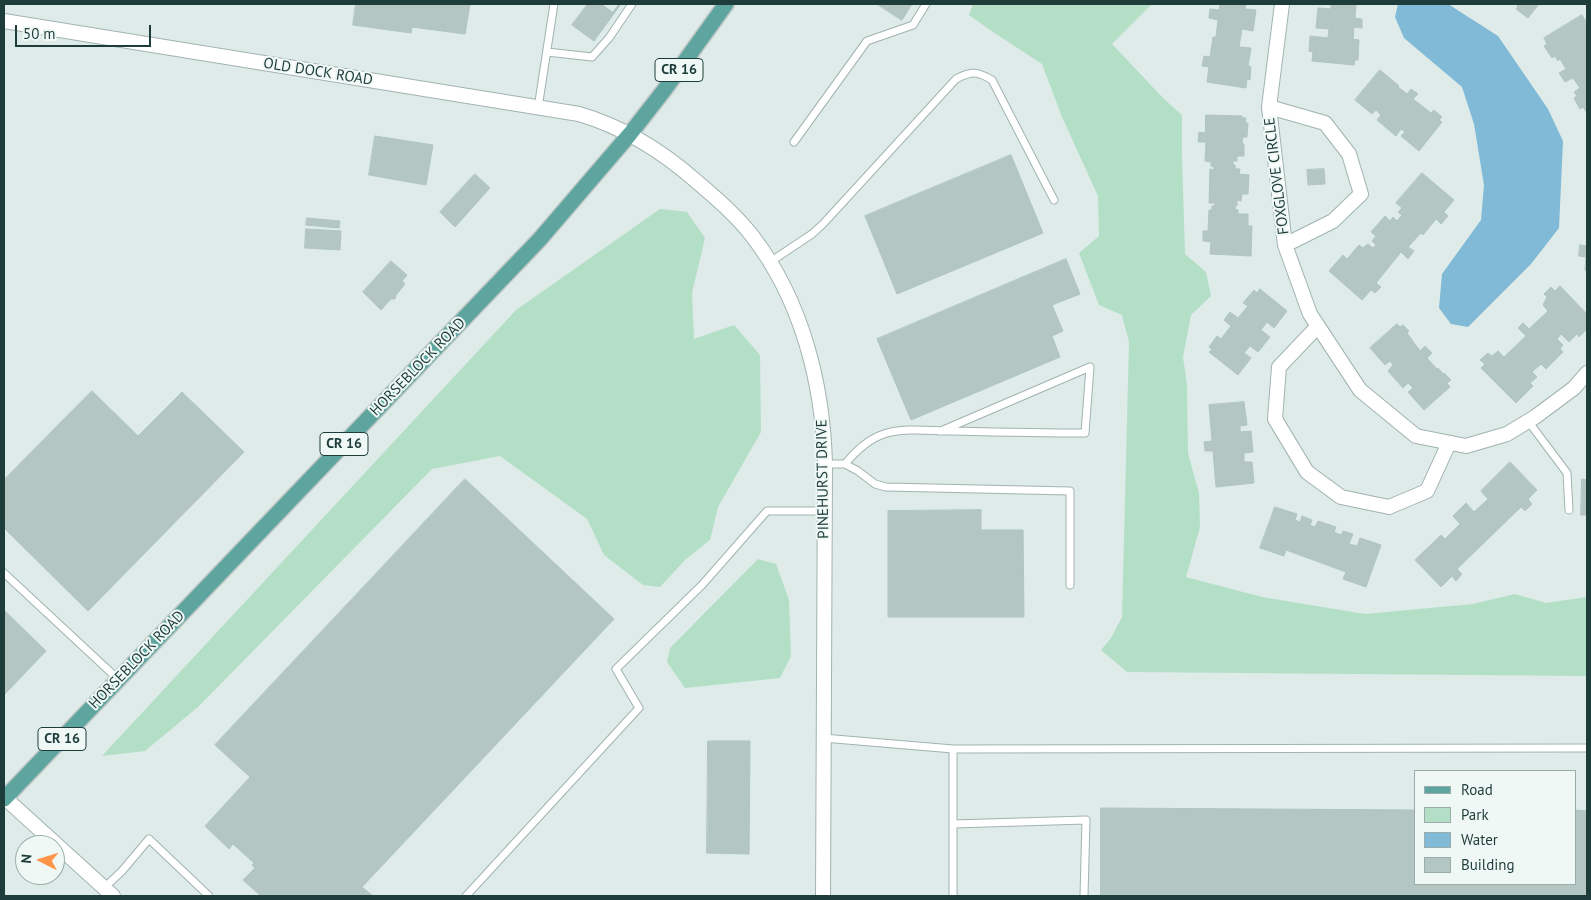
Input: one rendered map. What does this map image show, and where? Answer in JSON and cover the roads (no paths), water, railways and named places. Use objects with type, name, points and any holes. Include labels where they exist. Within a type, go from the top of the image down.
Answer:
[{"type":"main road","name":"HORSEBLOCK ROAD","points":[[4,798],[546,232],[630,134],[726,4]]},
{"type":"street","name":"FOXGLOVE CIRCLE","points":[[1282,4],[1269,108],[1285,246],[1310,314],[1360,390],[1416,436],[1466,446],[1507,434],[1528,422],[1574,388],[1587,372]]},
{"type":"street","name":"OLD DOCK ROAD","points":[[4,21],[584,116],[630,134]]},
{"type":"street","name":"FOXGLOVE CIRCLE","points":[[1269,108],[1325,123],[1349,154],[1361,194],[1332,221],[1285,246]]},
{"type":"street","name":"PINEHURST DRIVE","points":[[630,134],[667,158],[711,194],[752,236],[770,262],[786,293],[808,347],[821,404],[825,464],[822,738],[823,896]]},
{"type":"street","points":[[1318,326],[1280,367],[1275,419],[1307,472],[1341,497],[1389,507],[1427,491],[1449,443]]},
{"type":"street","points":[[4,798],[108,892]]},
{"type":"lane","points":[[538,108],[554,4]]},
{"type":"lane","points":[[546,52],[592,56],[608,38],[632,4]]},
{"type":"lane","points":[[794,142],[867,42],[913,25],[926,4]]},
{"type":"lane","points":[[770,262],[812,234],[823,224],[956,79],[968,72],[981,73],[992,80],[1054,200]]},
{"type":"lane","points":[[845,464],[864,445],[884,434],[907,430],[941,431],[1085,433],[1090,367],[941,431]]},
{"type":"lane","points":[[1528,422],[1566,473],[1569,510]]},
{"type":"lane","points":[[825,464],[845,464],[875,484],[886,487],[1070,491],[1070,585]]},
{"type":"lane","points":[[466,896],[639,708],[616,669],[702,585],[767,511],[825,511]]},
{"type":"lane","points":[[4,573],[119,680]]},
{"type":"lane","points":[[822,738],[953,749],[1587,748]]},
{"type":"lane","points":[[953,749],[953,896]]},
{"type":"lane","points":[[953,824],[1086,820],[1084,896]]},
{"type":"lane","points":[[108,892],[122,871],[149,839],[209,896]]},
{"type":"water","points":[[1398,4],[1448,4],[1498,36],[1548,109],[1563,141],[1559,228],[1531,264],[1468,327],[1451,324],[1439,308],[1442,274],[1481,220],[1484,185],[1474,124],[1462,87],[1404,38],[1395,17]]}]
